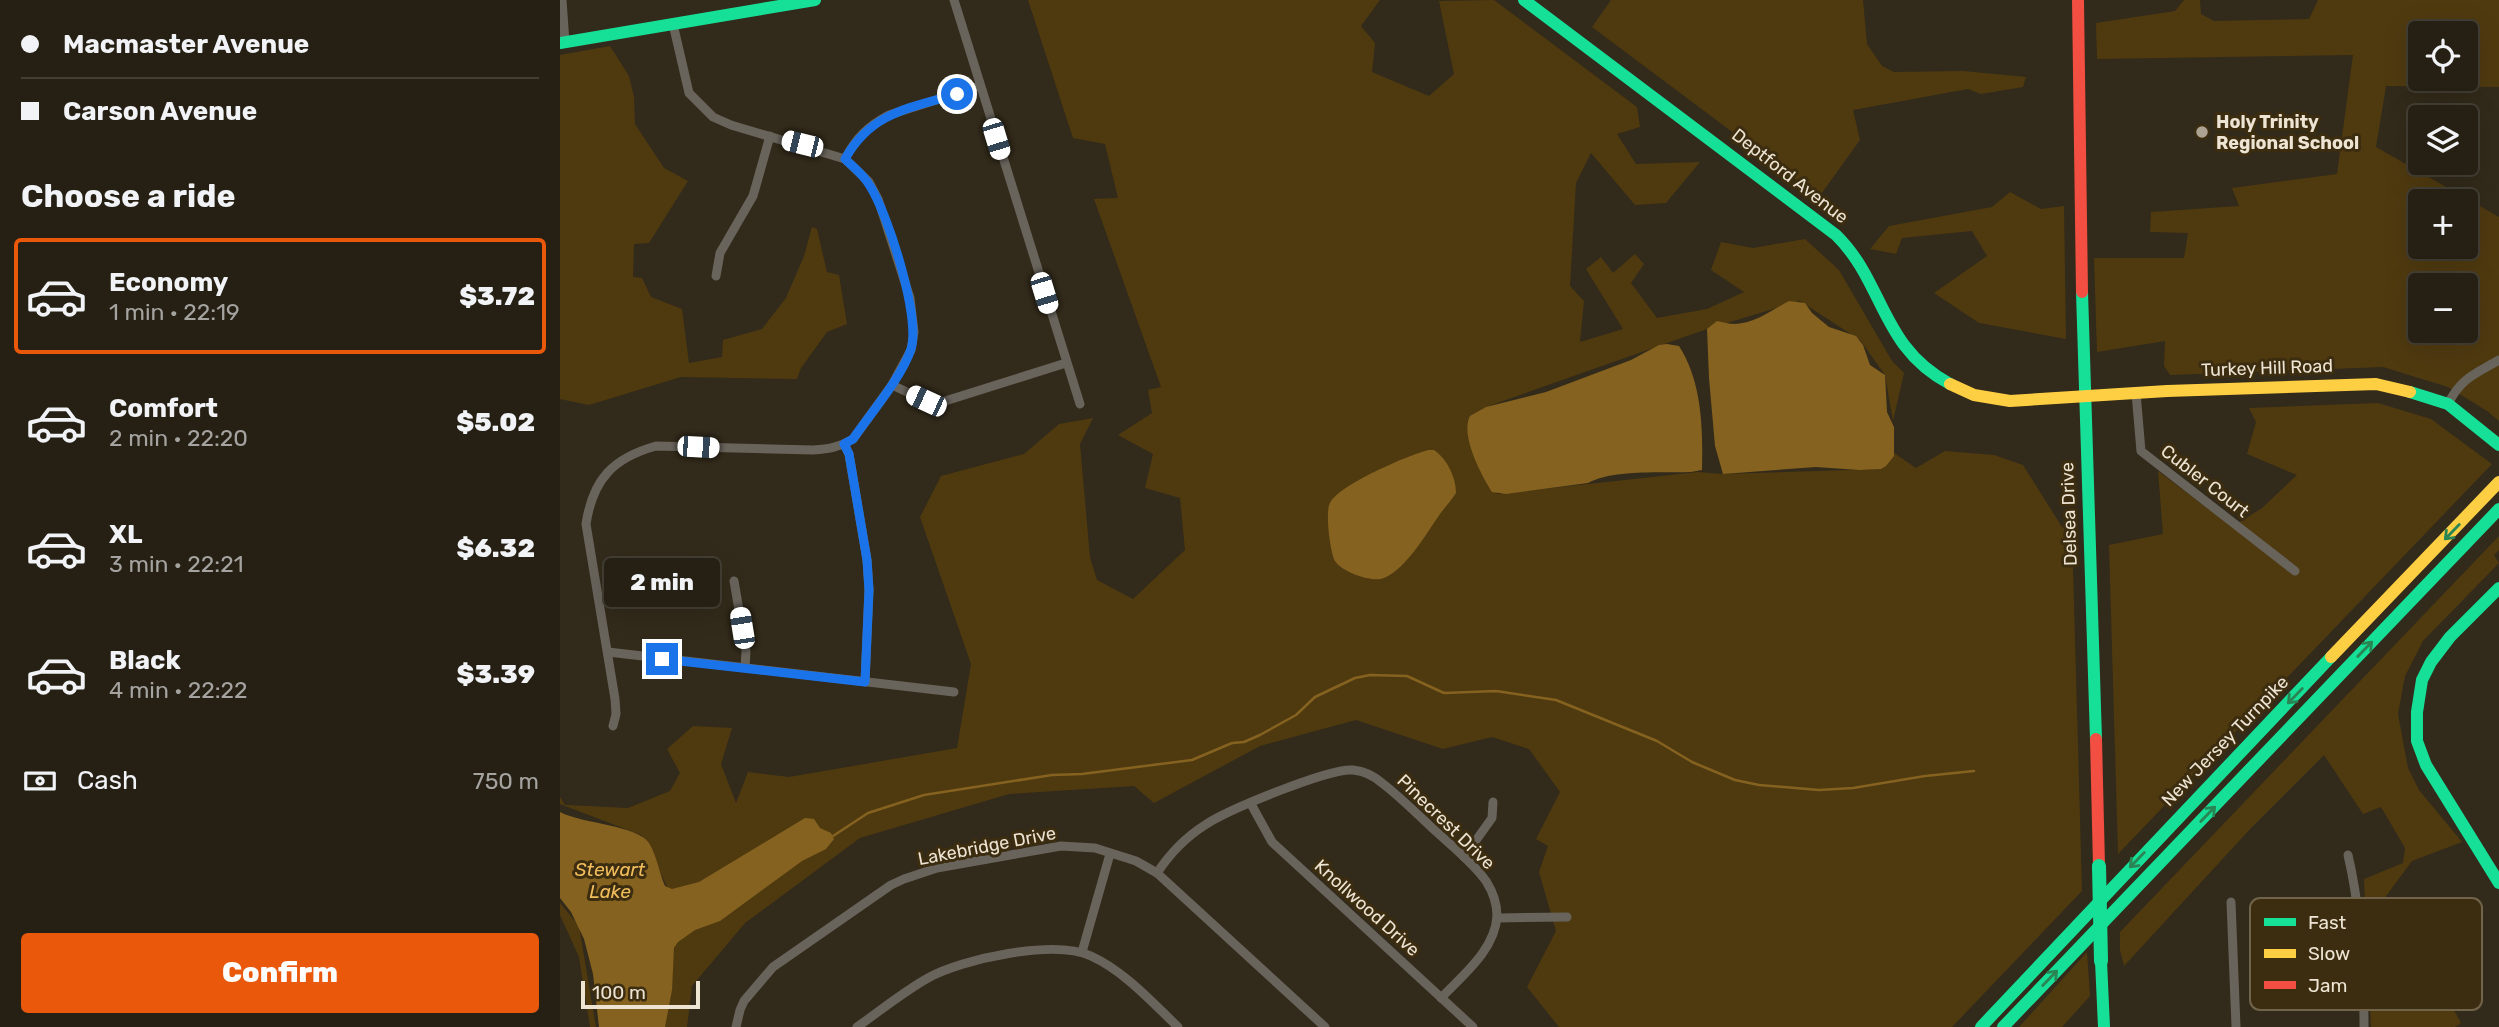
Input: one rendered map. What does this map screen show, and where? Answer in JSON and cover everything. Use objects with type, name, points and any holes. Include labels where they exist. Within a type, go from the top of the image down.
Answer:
[{"type":"main road","points":[[562,43],[815,0]]},
{"type":"main road","name":"Deptford Avenue","points":[[1524,0],[1804,209],[1844,243],[1865,276],[1893,330],[1911,355],[1953,388],[1989,400],[2084,396]]},
{"type":"main road","name":"Delsea Drive","points":[[2078,0],[2084,396],[2104,1027]]},
{"type":"main road","name":"Turkey Hill Road","points":[[2084,396],[2376,384],[2411,391],[2448,404],[2499,445]]},
{"type":"main road","name":"New Jersey Turnpike","points":[[1981,1027],[2499,482]]},
{"type":"main road","points":[[2003,1027],[2499,509]]},
{"type":"main road","points":[[2499,588],[2451,637],[2431,662],[2422,680],[2417,712],[2417,741],[2426,765],[2499,883]]},
{"type":"street","points":[[562,0],[562,43]]},
{"type":"street","points":[[954,0],[1080,404]]},
{"type":"street","points":[[613,726],[616,714],[615,699],[586,524],[589,504],[599,482],[614,465],[633,453],[656,446],[813,450],[833,449],[844,444],[853,439],[892,385],[911,350],[914,332],[910,298],[878,199],[869,182],[845,159],[731,125],[713,117],[689,93],[673,24]]},
{"type":"street","points":[[845,159],[858,137],[877,121],[980,86]]},
{"type":"street","points":[[716,276],[720,253],[753,196],[770,136]]},
{"type":"street","points":[[2448,404],[2456,388],[2466,377],[2499,360]]},
{"type":"street","points":[[892,385],[926,401],[942,402],[1066,363]]},
{"type":"street","name":"Cubler Court","points":[[2136,393],[2141,451],[2295,571]]},
{"type":"street","points":[[844,444],[849,454],[867,560],[869,590],[865,682]]},
{"type":"street","points":[[734,581],[746,651],[745,668]]},
{"type":"street","points":[[608,652],[954,692]]},
{"type":"street","name":"Pinecrest Drive","points":[[1157,873],[1173,852],[1218,817],[1324,774],[1353,770],[1382,782],[1464,857],[1492,892],[1497,918]]},
{"type":"street","points":[[1464,857],[1492,818],[1493,802]]},
{"type":"street","name":"Knollwood Drive","points":[[1251,803],[1272,842],[1473,1027]]},
{"type":"street","name":"Lakebridge Drive","points":[[736,1027],[744,1001],[773,967],[891,885],[937,868],[1061,846],[1110,853],[1136,861],[1157,873],[1325,1027]]},
{"type":"street","points":[[1082,952],[1110,853]]},
{"type":"street","points":[[2348,855],[2355,898]]},
{"type":"street","points":[[2231,902],[2236,1027]]},
{"type":"street","points":[[1441,998],[1484,952],[1492,937],[1497,918],[1567,916]]},
{"type":"street","points":[[857,1027],[928,978],[954,967],[1030,950],[1082,952],[1114,968],[1178,1027]]},
{"type":"shaded area","points":[[1028,0],[1380,0],[1361,26],[1375,43],[1372,72],[1429,96],[1454,74],[1439,1],[1494,0],[1637,107],[1640,127],[1617,134],[1636,164],[1700,162],[1666,203],[1635,205],[1591,153],[1576,183],[1570,286],[1584,301],[1580,342],[1623,329],[1586,269],[1601,257],[1613,273],[1635,254],[1644,264],[1631,283],[1657,318],[1707,309],[1744,292],[1711,270],[1721,242],[1753,248],[1805,239],[1839,270],[1892,361],[1904,373],[1893,421],[1885,375],[1860,340],[1800,301],[1707,329],[1486,407],[1497,494],[1698,472],[1723,474],[1881,469],[1894,453],[1916,468],[1945,451],[1994,455],[2023,465],[2062,527],[2072,531],[2082,891],[1952,1027],[1559,1027],[1527,987],[1556,931],[1539,872],[1548,846],[1536,839],[1560,792],[1529,749],[1492,737],[1443,749],[1356,720],[1260,746],[1154,803],[1134,786],[1009,794],[860,838],[745,923],[692,986],[687,1027],[663,1027],[675,945],[668,888],[641,835],[560,804],[560,797],[565,805],[628,808],[670,791],[680,773],[667,749],[693,726],[732,728],[721,764],[736,803],[748,772],[789,777],[957,748],[971,664],[920,517],[941,476],[1024,454],[1059,424],[1093,418],[1080,444],[1090,557],[1097,580],[1133,599],[1185,550],[1180,498],[1145,488],[1153,454],[1118,435],[1152,413],[1148,390],[1161,387],[1094,199],[1118,198],[1105,144],[1073,138]]},
{"type":"shaded area","points":[[1611,0],[1863,0],[1867,44],[1882,66],[1894,72],[1963,71],[2026,77],[2023,87],[1981,94],[1968,89],[1853,110],[1860,140],[1819,197],[1592,27]]},
{"type":"shaded area","points":[[2184,0],[2200,0],[2201,14],[2214,21],[2309,19],[2318,0],[2499,0],[2499,87],[2478,87],[2478,21],[2408,21],[2408,86],[2386,86],[2376,147],[2408,165],[2408,175],[2425,175],[2450,189],[2408,189],[2408,259],[2478,259],[2478,205],[2499,217],[2499,421],[2448,387],[2383,367],[2170,375],[2164,366],[2165,341],[2097,352],[2094,258],[2184,258],[2188,233],[2150,232],[2151,212],[2239,206],[2232,188],[2337,174],[2353,55],[2097,59],[2096,23],[2175,11]]},
{"type":"shaded area","points":[[610,46],[629,76],[634,97],[635,124],[664,168],[688,181],[649,243],[634,244],[633,277],[642,278],[651,297],[682,309],[689,363],[722,357],[723,340],[762,329],[786,298],[804,256],[812,227],[817,229],[827,272],[839,275],[847,324],[827,332],[801,368],[797,379],[681,377],[589,405],[560,399],[560,55]]},
{"type":"shaded area","points":[[2010,192],[2041,209],[2064,206],[2066,339],[1979,323],[1934,293],[1987,256],[1972,231],[1902,238],[1896,254],[1870,249],[1889,226],[1992,207]]},
{"type":"shaded area","points":[[2378,403],[2431,419],[2492,464],[2118,854],[2109,545],[2163,534],[2158,471],[2232,527],[2262,508],[2297,475],[2247,454],[2256,422],[2249,408]]},
{"type":"shaded area","points":[[2499,536],[2499,550],[2494,555],[2499,563],[2423,641],[2405,676],[2398,714],[2408,768],[2419,790],[2462,842],[2412,861],[2385,898],[2365,898],[2364,879],[2403,863],[2405,848],[2381,807],[2363,814],[2324,755],[2252,827],[2124,966],[2120,950],[2120,932]]},
{"type":"shaded area","points":[[560,903],[579,926],[596,1027],[590,1027],[579,957],[560,915]]},
{"type":"shaded area","points":[[2087,952],[2090,996],[2062,1027],[2019,1027]]},
{"type":"shaded area","points":[[2370,1010],[2454,1010],[2461,1023],[2455,1027],[2371,1027]]},
{"type":"water","points":[[1789,301],[1805,303],[1812,313],[1829,327],[1856,336],[1863,345],[1870,365],[1885,375],[1887,412],[1894,427],[1894,456],[1881,469],[1816,467],[1723,474],[1715,446],[1707,329],[1717,321],[1735,324],[1750,321]]},
{"type":"water","points":[[1667,344],[1679,346],[1687,360],[1697,390],[1702,470],[1624,474],[1588,483],[1506,494],[1492,492],[1470,444],[1470,416],[1486,407],[1546,392]]},
{"type":"water","points":[[1428,450],[1434,450],[1447,463],[1456,493],[1415,550],[1392,573],[1384,578],[1372,579],[1344,569],[1333,556],[1328,514],[1330,503],[1360,479]]},
{"type":"water","name":"Stewart Lake","points":[[560,812],[622,828],[643,837],[652,848],[665,886],[672,889],[699,882],[805,818],[814,819],[820,828],[831,833],[834,839],[826,849],[802,861],[720,921],[695,930],[678,942],[674,948],[672,990],[665,1027],[599,1027],[593,974],[584,939],[571,912],[560,898]]},
{"type":"waterway","points":[[830,838],[868,813],[924,795],[1052,775],[1082,774],[1192,760],[1232,743],[1244,742],[1260,735],[1296,715],[1315,697],[1355,678],[1370,675],[1407,676],[1444,693],[1496,691],[1556,700],[1657,741],[1692,762],[1735,780],[1759,785],[1819,790],[1853,788],[1974,771]]},
{"type":"traffic: fast","points":[[560,43],[815,0]]},
{"type":"traffic: fast","points":[[1524,0],[1836,235],[1865,273],[1885,314],[1910,352],[1927,369],[1950,384]]},
{"type":"traffic: fast","points":[[2082,292],[2096,739]]},
{"type":"traffic: fast","points":[[2410,392],[2448,404],[2499,445]]},
{"type":"traffic: fast","points":[[2003,1027],[2499,509]]},
{"type":"traffic: fast","points":[[2499,588],[2450,637],[2431,662],[2422,680],[2417,712],[2417,741],[2426,765],[2499,883]]},
{"type":"traffic: fast","points":[[1981,1027],[2331,657]]},
{"type":"traffic: fast","points":[[2099,866],[2101,961]]},
{"type":"traffic: fast","points":[[2101,961],[2104,1027]]},
{"type":"traffic: slow","points":[[1950,384],[1974,395],[2010,401],[2167,391],[2376,384],[2410,392]]},
{"type":"traffic: slow","points":[[2331,657],[2499,482]]},
{"type":"traffic: jam","points":[[2078,0],[2082,292]]},
{"type":"traffic: jam","points":[[2096,739],[2099,866]]},
{"type":"place","name":"Holy Trinity Regional School","points":[[2202,132]]},
{"type":"route","points":[[662,659],[865,682],[869,590],[867,560],[849,454],[844,444],[853,439],[892,385],[911,350],[914,332],[910,298],[878,199],[869,182],[845,159],[858,137],[877,121],[957,94]]}]
